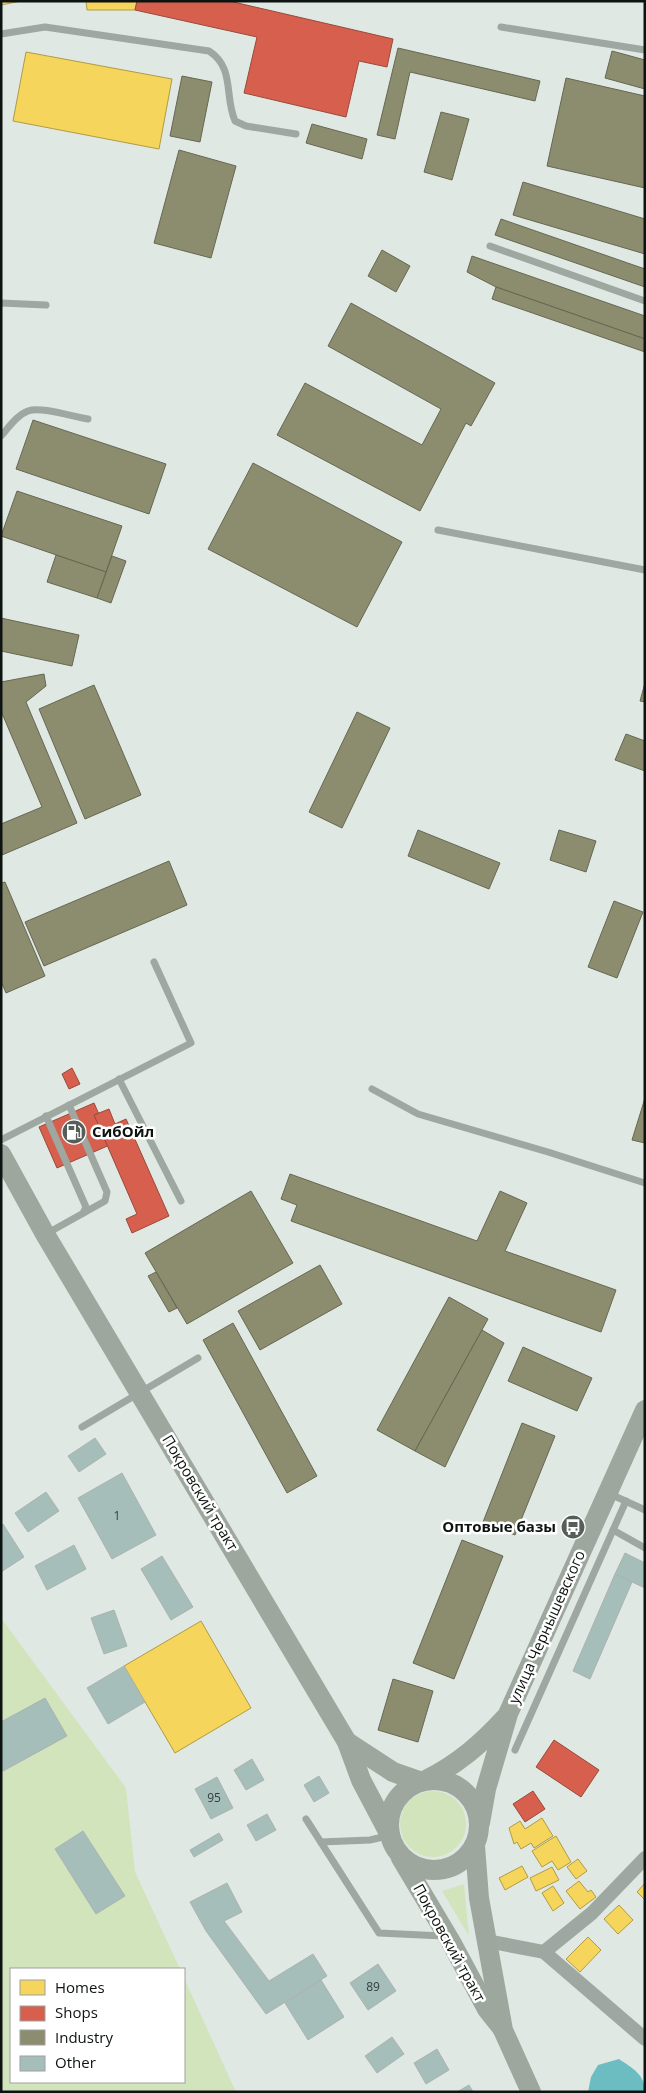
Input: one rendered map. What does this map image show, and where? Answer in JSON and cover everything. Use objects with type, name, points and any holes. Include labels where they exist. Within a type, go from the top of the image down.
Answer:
[{"type":"main road","name":"Покровский тракт","points":[[1,1154],[45,1234],[347,1742],[361,1780],[390,1835]]},
{"type":"main road","name":"улица Чернышевского","points":[[480,1824],[486,1789],[508,1714],[645,1410]]},
{"type":"main road","points":[[475,1846],[459,1863],[437,1870],[414,1866],[398,1854],[388,1825],[393,1805],[406,1789],[450,1768],[471,1753],[508,1714]]},
{"type":"main road","points":[[347,1742],[393,1772],[423,1780],[448,1781],[466,1793],[478,1812],[480,1824],[475,1846],[479,1898],[503,2030],[531,2092]]},
{"type":"main road","name":"Покровский тракт","points":[[398,1854],[447,1936],[486,2009],[503,2030]]},
{"type":"street","points":[[544,1952],[592,1913],[645,1858]]},
{"type":"street","points":[[487,1941],[544,1952],[645,2039]]},
{"type":"lane","points":[[1,34],[45,27],[209,51],[221,59],[226,71],[230,110],[235,121],[246,126],[296,134]]},
{"type":"lane","points":[[501,27],[645,50]]},
{"type":"lane","points":[[490,246],[645,301]]},
{"type":"lane","points":[[1,304],[46,305]]},
{"type":"lane","points":[[1,436],[18,417],[27,411],[36,409],[88,419]]},
{"type":"lane","points":[[438,530],[645,570]]},
{"type":"lane","points":[[1,1140],[190,1043],[154,962]]},
{"type":"lane","points":[[119,1079],[181,1201]]},
{"type":"lane","points":[[372,1090],[418,1114],[548,1152],[645,1184]]},
{"type":"lane","points":[[45,1234],[106,1201],[108,1192],[69,1105]]},
{"type":"lane","points":[[46,1116],[86,1207],[83,1214]]},
{"type":"lane","points":[[82,1426],[198,1358]]},
{"type":"lane","points":[[608,1492],[645,1510]]},
{"type":"lane","points":[[515,1750],[626,1501]]},
{"type":"lane","points":[[613,1530],[645,1548]]},
{"type":"lane","points":[[306,1819],[379,1933],[447,1936]]},
{"type":"lane","points":[[321,1842],[370,1840],[390,1835]]},
{"type":"green space","points":[[1,1618],[126,1788],[135,1872],[180,1968],[10,1968],[10,2083],[185,2083],[185,1980],[236,2092],[1,2092]]},
{"type":"green space","points":[[426,1791],[440,1791],[452,1796],[461,1805],[466,1817],[464,1837],[457,1848],[440,1857],[426,1857],[414,1852],[405,1843],[400,1831],[400,1817],[405,1805],[414,1796]]},
{"type":"green space","points":[[464,1884],[469,1936],[442,1891]]},
{"type":"water","points":[[619,2059],[640,2076],[645,2092],[588,2092],[591,2077],[598,2065]]},
{"type":"building: Homes","points":[[1,1],[21,1],[1,5]]},
{"type":"building: Homes","points":[[86,1],[137,1],[135,10],[87,10]]},
{"type":"building: Homes","points":[[26,52],[172,79],[159,149],[13,121]]},
{"type":"building: Homes","points":[[201,1621],[251,1708],[175,1753],[124,1666]]},
{"type":"building: Homes","points":[[542,1818],[553,1836],[534,1848],[531,1843],[521,1849],[517,1842],[514,1844],[509,1828],[520,1821],[525,1829]]},
{"type":"building: Homes","points":[[556,1836],[571,1862],[558,1870],[552,1861],[542,1867],[532,1851]]},
{"type":"building: Homes","points":[[578,1859],[587,1871],[576,1879],[567,1867]]},
{"type":"building: Homes","points":[[522,1866],[528,1877],[505,1890],[499,1878]]},
{"type":"building: Homes","points":[[552,1867],[559,1880],[536,1891],[530,1878]]},
{"type":"building: Homes","points":[[579,1881],[588,1892],[591,1890],[596,1897],[580,1909],[566,1891]]},
{"type":"building: Homes","points":[[645,1883],[645,1900],[637,1892]]},
{"type":"building: Homes","points":[[553,1886],[564,1903],[553,1911],[542,1893]]},
{"type":"building: Homes","points":[[619,1905],[633,1920],[618,1934],[604,1919]]},
{"type":"building: Homes","points":[[588,1937],[601,1950],[580,1972],[566,1959]]},
{"type":"building: Shops","points":[[137,1],[229,1],[393,39],[387,67],[359,61],[346,117],[244,93],[257,37],[135,10]]},
{"type":"building: Shops","points":[[72,1068],[80,1084],[69,1089],[62,1074]]},
{"type":"building: Shops","points":[[94,1103],[112,1144],[57,1168],[39,1127]]},
{"type":"building: Shops","points":[[109,1109],[115,1124],[126,1119],[169,1216],[132,1233],[126,1219],[137,1214],[94,1115]]},
{"type":"building: Shops","points":[[554,1740],[599,1770],[581,1797],[536,1767]]},
{"type":"building: Shops","points":[[533,1791],[545,1809],[525,1822],[513,1804]]},
{"type":"building: Industry","points":[[398,48],[540,81],[535,101],[410,72],[395,139],[377,135]]},
{"type":"building: Industry","points":[[612,51],[645,60],[645,89],[605,78]]},
{"type":"building: Industry","points":[[182,76],[212,82],[200,142],[170,136]]},
{"type":"building: Industry","points":[[566,78],[645,96],[645,188],[547,166]]},
{"type":"building: Industry","points":[[441,112],[469,119],[452,180],[424,172]]},
{"type":"building: Industry","points":[[312,124],[367,139],[362,159],[306,143]]},
{"type":"building: Industry","points":[[179,150],[236,166],[211,258],[154,243]]},
{"type":"building: Industry","points":[[523,182],[645,219],[645,254],[513,215]]},
{"type":"building: Industry","points":[[501,219],[645,269],[645,287],[495,235]]},
{"type":"building: Industry","points":[[382,250],[410,266],[396,292],[368,276]]},
{"type":"building: Industry","points":[[472,256],[645,316],[645,339],[496,287],[467,272]]},
{"type":"building: Industry","points":[[496,287],[645,339],[645,352],[492,299]]},
{"type":"building: Industry","points":[[351,303],[495,383],[471,426],[466,423],[420,511],[277,435],[305,383],[422,445],[441,409],[328,346]]},
{"type":"building: Industry","points":[[33,420],[166,464],[149,514],[16,469]]},
{"type":"building: Industry","points":[[253,463],[402,542],[357,627],[208,549]]},
{"type":"building: Industry","points":[[17,491],[122,526],[106,572],[1,536]]},
{"type":"building: Industry","points":[[56,555],[106,572],[97,598],[47,582]]},
{"type":"building: Industry","points":[[112,556],[126,561],[111,603],[97,598]]},
{"type":"building: Industry","points":[[1,618],[79,635],[72,666],[1,651]]},
{"type":"building: Industry","points":[[44,674],[46,686],[26,702],[77,823],[2,855],[1,824],[42,807],[1,711],[1,682]]},
{"type":"building: Industry","points":[[645,683],[645,702],[640,701]]},
{"type":"building: Industry","points":[[94,685],[141,795],[85,819],[39,709]]},
{"type":"building: Industry","points":[[357,712],[390,728],[342,828],[309,812]]},
{"type":"building: Industry","points":[[626,734],[645,741],[645,771],[615,760]]},
{"type":"building: Industry","points":[[418,830],[500,863],[489,889],[408,856]]},
{"type":"building: Industry","points":[[559,830],[596,841],[586,872],[550,860]]},
{"type":"building: Industry","points":[[169,861],[187,905],[44,966],[25,922]]},
{"type":"building: Industry","points":[[5,882],[45,976],[6,993],[1,981],[1,883]]},
{"type":"building: Industry","points":[[614,901],[643,912],[617,978],[588,967]]},
{"type":"building: Industry","points":[[645,1098],[645,1143],[632,1140]]},
{"type":"building: Industry","points":[[290,1174],[477,1241],[500,1191],[527,1203],[505,1251],[616,1290],[601,1332],[291,1221],[297,1205],[281,1199]]},
{"type":"building: Industry","points":[[251,1191],[293,1263],[187,1324],[145,1253]]},
{"type":"building: Industry","points":[[320,1265],[342,1304],[260,1350],[238,1311]]},
{"type":"building: Industry","points":[[156,1272],[177,1308],[169,1312],[148,1276]]},
{"type":"building: Industry","points":[[449,1297],[488,1319],[415,1451],[377,1430]]},
{"type":"building: Industry","points":[[233,1323],[317,1476],[287,1493],[203,1340]]},
{"type":"building: Industry","points":[[482,1330],[504,1343],[445,1467],[415,1451]]},
{"type":"building: Industry","points":[[523,1347],[592,1378],[577,1411],[508,1381]]},
{"type":"building: Industry","points":[[522,1423],[555,1436],[515,1535],[483,1522]]},
{"type":"building: Industry","points":[[462,1540],[503,1556],[454,1679],[413,1663]]},
{"type":"building: Industry","points":[[393,1679],[433,1691],[418,1742],[378,1730]]},
{"type":"building: Other","points":[[95,1438],[106,1454],[79,1472],[68,1456]]},
{"type":"building: Other","points":[[122,1473],[156,1535],[112,1559],[78,1498]]},
{"type":"building: Other","points":[[46,1492],[59,1511],[28,1532],[15,1513]]},
{"type":"building: Other","points":[[3,1524],[24,1557],[1,1572],[1,1525]]},
{"type":"building: Other","points":[[74,1545],[86,1569],[47,1590],[35,1566]]},
{"type":"building: Other","points":[[625,1553],[645,1563],[645,1588],[615,1574]]},
{"type":"building: Other","points":[[162,1556],[193,1607],[171,1620],[141,1569]]},
{"type":"building: Other","points":[[615,1574],[632,1582],[590,1679],[573,1671]]},
{"type":"building: Other","points":[[114,1610],[127,1646],[104,1654],[91,1618]]},
{"type":"building: Other","points":[[124,1666],[145,1702],[108,1724],[87,1688]]},
{"type":"building: Other","points":[[45,1698],[67,1736],[3,1771],[1,1768],[1,1722]]},
{"type":"building: Other","points":[[252,1759],[264,1780],[246,1790],[234,1770]]},
{"type":"building: Other","points":[[319,1776],[329,1793],[314,1802],[304,1785]]},
{"type":"building: Other","points":[[217,1777],[233,1808],[211,1819],[195,1789]]},
{"type":"building: Other","points":[[267,1814],[276,1830],[256,1841],[247,1825]]},
{"type":"building: Other","points":[[83,1831],[125,1896],[96,1914],[55,1849]]},
{"type":"building: Other","points":[[219,1833],[223,1840],[194,1857],[190,1850]]},
{"type":"building: Other","points":[[227,1883],[242,1912],[224,1921],[269,1981],[313,1954],[327,1976],[266,2014],[206,1931],[190,1902]]},
{"type":"building: Other","points":[[378,1964],[396,1991],[368,2010],[350,1983]]},
{"type":"building: Other","points":[[321,1980],[344,2017],[308,2040],[285,2003]]},
{"type":"building: Other","points":[[392,2037],[404,2054],[377,2073],[365,2056]]},
{"type":"building: Other","points":[[437,2049],[449,2070],[426,2084],[414,2063]]},
{"type":"building: Other","points":[[469,2085],[473,2092],[457,2092]]},
{"type":"place","name":"СибОйл","points":[[74,1132]]},
{"type":"place","name":"Оптовые базы","points":[[573,1527]]}]
